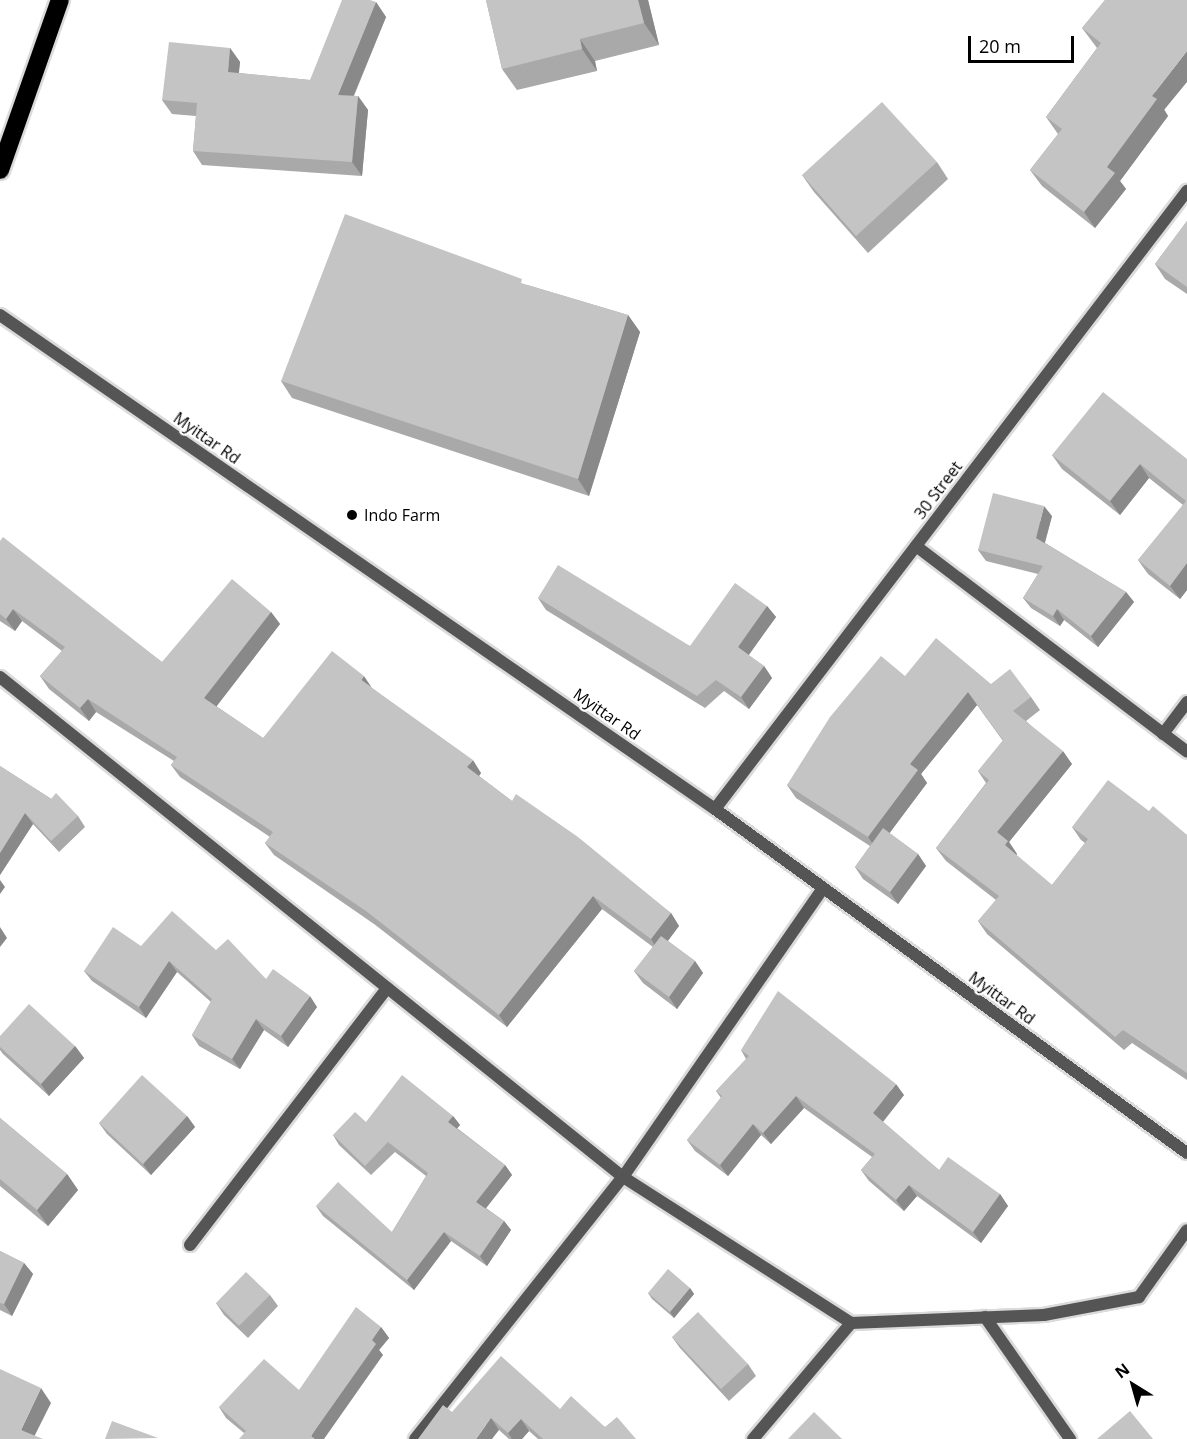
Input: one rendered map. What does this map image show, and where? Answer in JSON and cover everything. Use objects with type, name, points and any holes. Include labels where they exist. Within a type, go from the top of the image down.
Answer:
[{"type":"highway","points":[[0,170],[60,0]]},
{"type":"street","name":"30 Street","points":[[715,809],[1187,191]]},
{"type":"street","name":"Myittar Rd","points":[[0,315],[715,809],[1187,1153]]},
{"type":"street","points":[[916,546],[1187,752]]},
{"type":"street","points":[[0,677],[623,1177],[851,1323],[1044,1315],[1139,1297],[1187,1230]]},
{"type":"street","points":[[1163,734],[1187,702]]},
{"type":"street","points":[[416,1439],[623,1177],[824,888]]},
{"type":"street","points":[[190,1245],[387,988]]},
{"type":"street","points":[[985,1317],[1070,1439]]},
{"type":"street","points":[[753,1439],[851,1323]]},
{"type":"building","points":[[342,0],[376,2],[338,95],[358,96],[352,162],[193,151],[197,103],[162,100],[169,42],[230,48],[228,72],[310,80]]},
{"type":"building","points":[[486,0],[638,0],[644,23],[580,39],[582,49],[502,69]]},
{"type":"building","points":[[1105,0],[1187,0],[1187,51],[1152,96],[1157,99],[1107,167],[1115,173],[1084,212],[1030,170],[1062,129],[1046,117],[1101,43],[1082,28]]},
{"type":"building","points":[[882,102],[937,162],[856,236],[802,175]]},
{"type":"building","points":[[345,214],[522,279],[521,283],[628,315],[578,479],[281,381]]},
{"type":"building","points":[[1187,221],[1187,287],[1155,264]]},
{"type":"building","points":[[1103,392],[1187,459],[1187,563],[1170,586],[1138,560],[1186,501],[1140,464],[1110,501],[1052,455]]},
{"type":"building","points":[[993,493],[1044,506],[1036,538],[1126,592],[1091,636],[1057,609],[1053,616],[1023,598],[1043,566],[978,550]]},
{"type":"building","points":[[3,537],[162,662],[232,579],[271,612],[204,698],[263,738],[332,651],[364,676],[361,680],[473,760],[467,767],[512,801],[516,794],[578,837],[671,913],[651,939],[593,896],[499,1015],[366,911],[265,843],[273,832],[171,765],[177,757],[88,699],[80,708],[40,676],[65,647],[13,609],[6,619],[0,614],[0,541]]},
{"type":"building","points":[[558,565],[690,646],[735,583],[767,606],[738,647],[764,666],[741,697],[716,680],[697,696],[538,598]]},
{"type":"building","points":[[936,638],[991,684],[1010,669],[1031,697],[1013,711],[1063,751],[997,832],[1008,841],[1005,845],[1052,885],[1088,839],[1072,827],[1108,780],[1149,811],[1153,806],[1187,835],[1187,1073],[1123,1030],[1115,1037],[978,921],[999,896],[936,848],[989,780],[978,771],[1003,740],[968,692],[910,764],[918,770],[868,837],[787,785],[830,717],[881,656],[905,676]]},
{"type":"building","points":[[0,766],[51,799],[56,793],[78,816],[51,841],[25,813],[0,853]]},
{"type":"building","points":[[883,828],[918,854],[890,892],[855,867]]},
{"type":"building","points":[[172,911],[216,950],[228,939],[266,979],[273,969],[310,996],[281,1036],[256,1019],[232,1059],[192,1035],[212,999],[169,961],[139,1007],[84,971],[113,927],[141,946]]},
{"type":"building","points":[[661,936],[695,961],[669,997],[634,971]]},
{"type":"building","points":[[778,991],[896,1084],[873,1113],[939,1170],[948,1157],[1000,1194],[973,1232],[909,1185],[896,1200],[861,1170],[875,1154],[796,1096],[763,1133],[753,1124],[720,1165],[687,1140],[722,1096],[716,1091],[749,1056],[741,1050]]},
{"type":"building","points":[[29,1004],[75,1046],[41,1084],[0,1047],[0,1036]]},
{"type":"building","points":[[142,1075],[187,1116],[143,1164],[99,1123]]},
{"type":"building","points":[[402,1075],[453,1116],[448,1122],[505,1165],[476,1202],[504,1221],[480,1256],[444,1232],[407,1280],[316,1206],[338,1182],[392,1232],[428,1173],[388,1142],[365,1166],[333,1135],[355,1112],[366,1122]]},
{"type":"building","points":[[0,1118],[67,1174],[37,1210],[0,1179]]},
{"type":"building","points":[[0,1251],[24,1263],[4,1304],[0,1303]]},
{"type":"building","points":[[668,1269],[690,1288],[670,1312],[648,1293]]},
{"type":"building","points":[[246,1272],[270,1295],[239,1326],[216,1303]]},
{"type":"building","points":[[356,1307],[381,1327],[372,1340],[376,1344],[311,1436],[315,1439],[239,1439],[246,1431],[219,1407],[264,1359],[299,1390]]},
{"type":"building","points":[[698,1312],[748,1364],[721,1389],[672,1337]]},
{"type":"building","points":[[501,1356],[560,1409],[571,1396],[605,1427],[617,1417],[636,1439],[543,1439],[521,1419],[508,1433],[491,1418],[476,1439],[418,1439],[443,1405],[452,1412]]},
{"type":"building","points":[[0,1369],[41,1388],[21,1430],[43,1439],[0,1439]]},
{"type":"building","points":[[1130,1411],[1153,1439],[1097,1439]]},
{"type":"building","points":[[814,1412],[842,1439],[788,1439]]},
{"type":"building","points":[[112,1421],[158,1438],[105,1439]]},
{"type":"place","name":"Indo Farm","points":[[352,515]]}]
